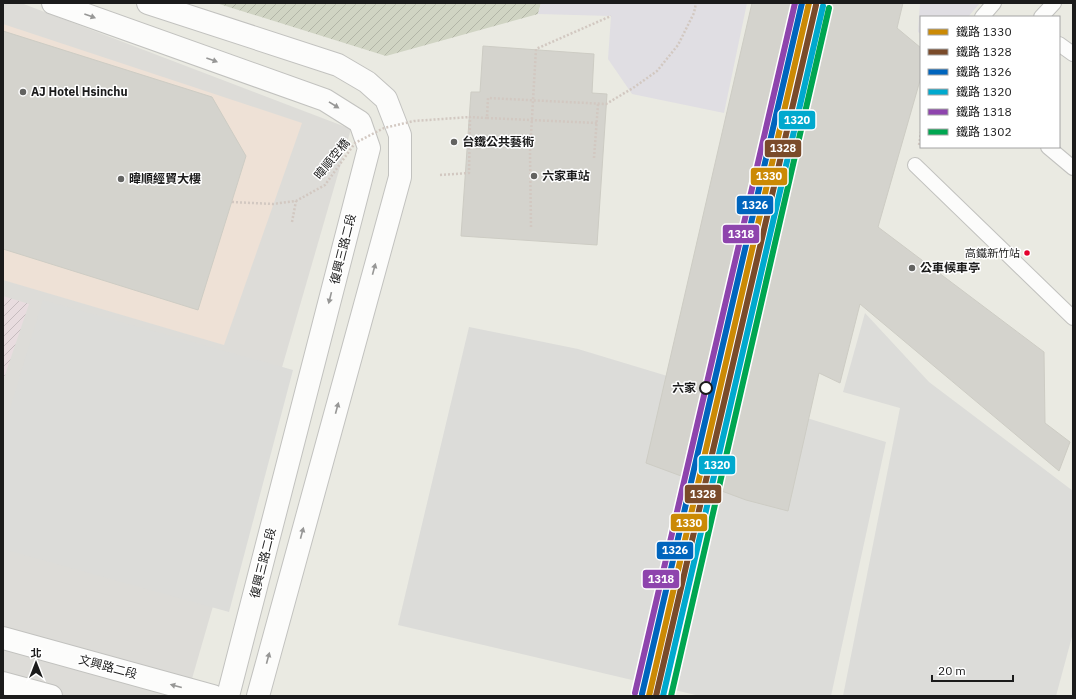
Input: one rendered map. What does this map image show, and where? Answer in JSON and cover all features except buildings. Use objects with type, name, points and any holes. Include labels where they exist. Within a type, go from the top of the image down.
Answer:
[{"type":"street","name":"復興三路二段","points":[[53,3],[325,100],[360,122],[369,148],[228,696]]},
{"type":"street","points":[[148,3],[338,65],[367,82],[386,99],[400,134],[400,177],[258,696]]},
{"type":"street","name":"文興路二段","points":[[3,638],[213,696]]},
{"type":"street","points":[[3,683],[51,696]]},
{"type":"lane","points":[[983,16],[994,3]]},
{"type":"lane","points":[[1042,16],[1054,3]]},
{"type":"lane","points":[[1060,45],[1073,54]]},
{"type":"lane","points":[[1049,148],[1073,168]]},
{"type":"lane","points":[[915,165],[1073,318]]},
{"type":"path","points":[[487,118],[488,98],[606,104],[633,88],[657,71],[678,45],[694,13],[696,3]]},
{"type":"path","points":[[531,227],[530,152],[536,50],[611,16]]},
{"type":"path","points":[[594,158],[598,104]]},
{"type":"path","points":[[440,175],[469,173],[470,117]]},
{"type":"path","name":"暐順空橋","points":[[232,202],[273,204],[296,201],[325,185],[356,143],[384,128],[414,121],[470,117],[596,123]]},
{"type":"path","points":[[292,222],[296,201]]},
{"type":"shaded area","points":[[3,3],[21,3],[351,129],[187,696],[3,696]]},
{"type":"shaded area","points":[[216,3],[541,3],[538,14],[386,56]]},
{"type":"shaded area","points":[[541,3],[747,3],[724,113],[632,94],[608,59],[611,16],[538,14]]},
{"type":"shaded area","points":[[920,3],[980,3],[969,16],[920,16],[920,33],[918,32]]},
{"type":"shaded area","name":"暐順經貿大樓","points":[[3,24],[302,123],[224,345],[3,280]]},
{"type":"shaded area","points":[[3,296],[29,304],[3,381]]},
{"type":"shaded area","points":[[43,300],[293,370],[229,612],[3,549],[3,431]]},
{"type":"shaded area","points":[[865,313],[929,382],[1073,491],[1073,633],[1056,696],[843,696],[900,408],[843,392]]},
{"type":"shaded area","points":[[469,327],[578,349],[886,442],[831,696],[700,696],[398,625]]},
{"type":"rail line","name":"1318","points":[[635,693],[795,3]]},
{"type":"rail line","name":"1326","points":[[642,694],[802,3]]},
{"type":"rail line","name":"1330","points":[[649,696],[809,3]]},
{"type":"rail line","name":"1328","points":[[656,696],[816,5]]},
{"type":"rail line","name":"1320","points":[[663,696],[823,6]]},
{"type":"rail line","name":"1302","points":[[671,696],[829,8]]},
{"type":"place","name":"AJ Hotel Hsinchu","points":[[23,92]]},
{"type":"place","name":"台鐵公共藝術","points":[[454,142]]},
{"type":"place","name":"六家車站","points":[[534,176]]},
{"type":"place","name":"暐順經貿大樓","points":[[121,179]]},
{"type":"place","name":"高鐵新竹站","points":[[1027,253]]},
{"type":"place","name":"公車候車亭","points":[[912,268]]},
{"type":"place","name":"六家","points":[[706,388]]}]
